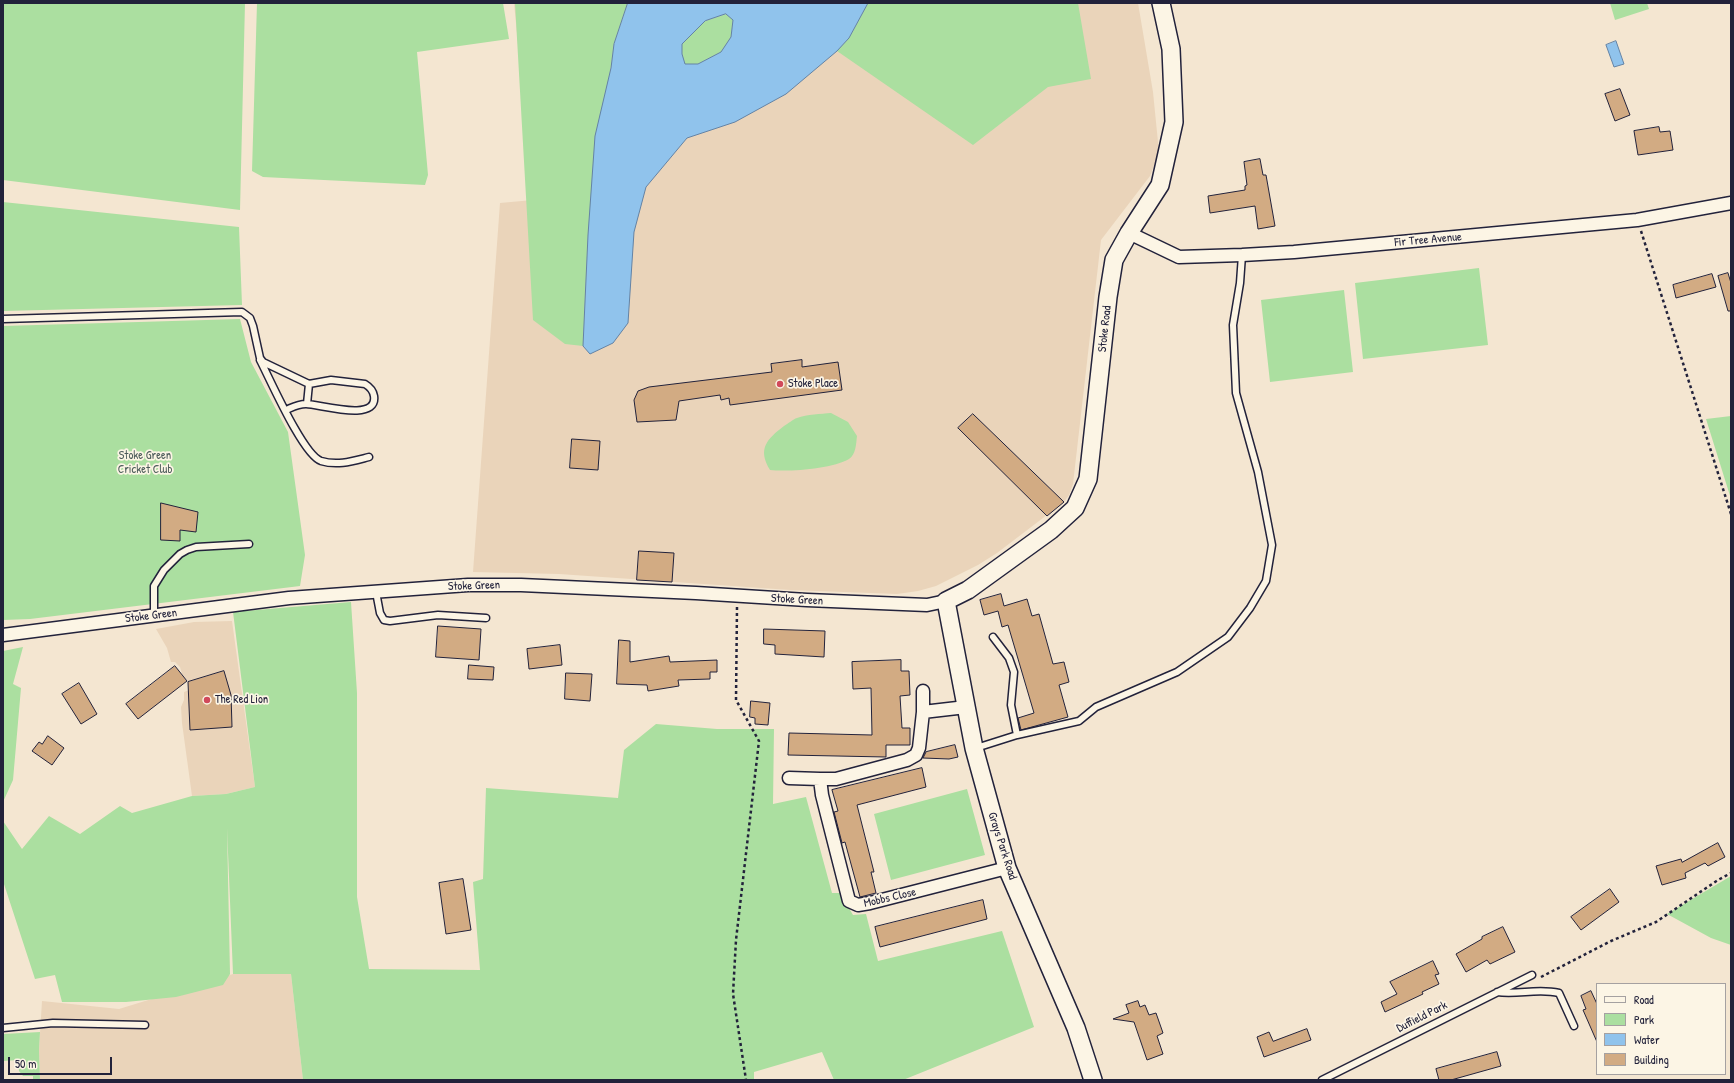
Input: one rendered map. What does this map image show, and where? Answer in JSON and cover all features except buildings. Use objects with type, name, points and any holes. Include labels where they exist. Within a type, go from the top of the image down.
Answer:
[{"type":"main road","name":"Stoke Road","points":[[946,601],[968,590],[1051,530],[1075,508],[1088,479],[1108,297],[1114,260],[1129,233],[1160,185],[1174,122],[1171,50],[1161,3]]},
{"type":"main road","name":"Grays Park Road","points":[[946,601],[974,748],[1007,868],[1076,1028],[1094,1080]]},
{"type":"street","name":"Fir Tree Avenue","points":[[1129,233],[1179,256],[1242,255],[1294,252],[1637,220],[1731,203]]},
{"type":"street","name":"Stoke Green","points":[[3,635],[289,598],[521,584],[807,600],[927,605],[946,601]]},
{"type":"street","points":[[788,778],[836,778],[907,760],[916,755],[919,748],[924,712],[923,691]]},
{"type":"street","points":[[924,712],[966,707]]},
{"type":"street","name":"Mobbs Close","points":[[820,779],[822,795],[849,901],[858,905],[870,903],[1007,868]]},
{"type":"lane","points":[[974,748],[1017,735],[1079,721],[1096,707],[1177,672],[1228,636],[1250,608],[1266,581],[1272,545],[1258,472],[1236,393],[1233,325],[1240,283],[1242,255]]},
{"type":"lane","points":[[3,319],[242,312],[250,318],[260,358],[300,439],[310,453],[320,460],[337,464],[369,457]]},
{"type":"lane","points":[[260,358],[263,362],[309,384],[331,380],[366,384],[370,386],[373,391],[374,398],[372,404],[368,409],[361,411],[334,409],[307,404],[298,404],[286,410]]},
{"type":"lane","points":[[307,404],[309,384]]},
{"type":"lane","points":[[154,616],[154,586],[164,570],[180,554],[186,550],[196,547],[249,544]]},
{"type":"lane","points":[[376,592],[380,613],[384,620],[390,621],[438,615],[486,618]]},
{"type":"lane","points":[[993,637],[1009,658],[1014,672],[1011,705],[1017,735]]},
{"type":"lane","name":"Duffield Park","points":[[1322,1080],[1532,975]]},
{"type":"lane","points":[[1497,992],[1511,994],[1549,990],[1558,993],[1574,1026]]},
{"type":"lane","points":[[3,1028],[53,1023],[145,1025]]},
{"type":"path","points":[[1637,220],[1731,514]]},
{"type":"path","points":[[737,596],[736,700],[759,740],[736,940],[733,994],[746,1080]]},
{"type":"path","points":[[1532,975],[1539,978],[1611,941],[1656,922],[1718,880],[1731,873]]},
{"type":"shaded area","points":[[514,3],[1138,3],[1153,92],[1159,152],[1150,176],[1101,240],[1073,484],[1069,495],[1064,502],[997,553],[978,565],[936,586],[918,591],[897,594],[790,590],[559,574],[473,572],[500,203],[533,200]]},
{"type":"shaded area","points":[[232,621],[255,787],[226,794],[192,796],[181,707],[184,700],[184,692],[192,689],[189,681],[183,677],[180,667],[175,662],[171,662],[167,648],[156,629],[194,622]]},
{"type":"shaded area","points":[[233,974],[291,974],[303,1080],[40,1080],[39,1050],[42,1001],[119,1009]]},
{"type":"green space","points":[[3,3],[245,3],[240,210],[3,180]]},
{"type":"green space","points":[[257,3],[503,3],[509,39],[417,52],[428,175],[425,185],[263,177],[252,171]]},
{"type":"green space","points":[[515,3],[628,3],[614,44],[588,235],[583,346],[565,344],[533,320]]},
{"type":"green space","points":[[868,3],[1078,3],[1091,79],[1048,87],[973,145],[837,51],[849,38]]},
{"type":"green space","points":[[1610,3],[1647,3],[1649,9],[1615,20]]},
{"type":"green space","points":[[726,14],[733,20],[731,37],[721,52],[698,64],[684,64],[682,44],[705,21]]},
{"type":"green space","points":[[3,202],[239,227],[242,305],[3,311]]},
{"type":"green space","points":[[1479,268],[1488,345],[1363,359],[1355,283]]},
{"type":"green space","points":[[1344,290],[1353,372],[1270,382],[1261,300]]},
{"type":"green space","name":"Stoke Green Cricket Club","points":[[240,319],[251,362],[288,432],[305,555],[300,586],[30,619],[3,620],[3,326]]},
{"type":"green space","points":[[831,413],[848,422],[857,436],[855,449],[849,459],[822,467],[788,471],[770,470],[766,463],[764,450],[773,435],[795,419],[810,415]]},
{"type":"green space","points":[[1731,416],[1731,499],[1706,419]]},
{"type":"green space","points":[[351,602],[357,693],[357,897],[369,969],[480,970],[473,882],[483,879],[486,788],[618,798],[624,750],[656,724],[717,729],[774,729],[773,804],[806,797],[832,893],[840,893],[853,915],[866,914],[878,961],[1002,931],[1034,1027],[903,1080],[834,1080],[822,1052],[754,1072],[754,1080],[303,1080],[291,974],[233,974],[227,828],[230,974],[223,985],[176,997],[126,1002],[62,1002],[55,975],[35,979],[3,881],[3,821],[22,849],[49,816],[80,834],[120,806],[132,813],[192,796],[226,794],[255,787],[233,612]]},
{"type":"green space","points":[[23,647],[13,684],[21,688],[13,780],[3,802],[3,651]]},
{"type":"green space","points":[[967,789],[985,855],[891,880],[874,814]]},
{"type":"green space","points":[[1731,876],[1731,945],[1711,938],[1667,914]]},
{"type":"green space","points":[[40,1032],[40,1080],[33,1080],[33,1076],[23,1076],[19,1071],[18,1060],[3,1061],[3,1034]]},
{"type":"water","points":[[628,3],[868,3],[849,38],[837,51],[786,94],[735,122],[687,138],[646,187],[634,232],[628,323],[613,343],[590,354],[583,346],[588,235],[595,136],[611,68],[614,44]],"holes":[[[726,14],[733,20],[731,37],[721,52],[698,64],[685,64],[682,54],[682,44],[705,21]]]},
{"type":"water","points":[[1616,41],[1624,64],[1614,67],[1606,45]]},
{"type":"place","name":"Stoke Place","points":[[780,384]]},
{"type":"place","name":"The Red Lion","points":[[207,700]]}]
